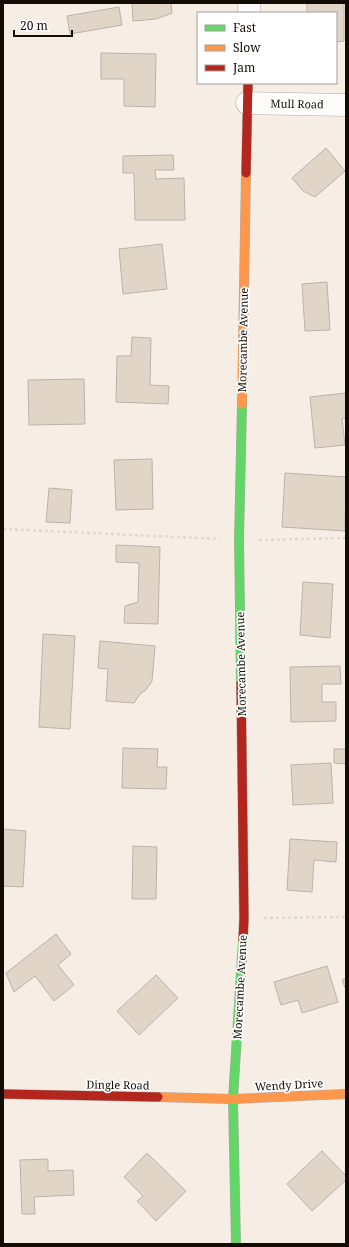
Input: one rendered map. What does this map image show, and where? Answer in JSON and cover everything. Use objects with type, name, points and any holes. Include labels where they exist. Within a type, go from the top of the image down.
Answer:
[{"type":"street","name":"Mull Road","points":[[247,93],[346,105]]},
{"type":"street","name":"Morecambe Avenue","points":[[236,1244],[233,1099],[244,918],[239,540],[247,93]]},
{"type":"street","name":"Dingle Road","points":[[3,1094],[233,1099]]},
{"type":"street","name":"Wendy Drive","points":[[233,1099],[346,1094]]},
{"type":"path","points":[[3,529],[239,540],[346,538]]},
{"type":"path","points":[[244,918],[346,917]]},
{"type":"building","points":[[132,3],[171,3],[172,13],[156,19],[133,21]]},
{"type":"building","points":[[307,3],[344,3],[344,41],[337,42],[337,12],[307,12]]},
{"type":"building","points":[[119,7],[122,25],[70,34],[67,16]]},
{"type":"building","points":[[101,53],[156,54],[155,107],[124,106],[124,79],[101,79]]},
{"type":"building","points":[[326,148],[345,171],[315,197],[303,191],[292,178]]},
{"type":"building","points":[[173,155],[174,170],[155,170],[156,179],[184,178],[185,220],[135,220],[134,173],[123,173],[123,156]]},
{"type":"building","points":[[162,244],[167,289],[123,294],[119,249]]},
{"type":"building","points":[[327,282],[330,330],[305,331],[302,284]]},
{"type":"building","points":[[132,337],[151,338],[150,385],[169,386],[168,404],[116,402],[117,356],[131,356]]},
{"type":"building","points":[[84,379],[85,424],[29,425],[28,380]]},
{"type":"building","points":[[346,393],[346,418],[342,418],[345,445],[315,448],[310,397]]},
{"type":"building","points":[[152,459],[153,509],[116,510],[114,460]]},
{"type":"building","points":[[285,473],[346,477],[345,531],[282,527]]},
{"type":"building","points":[[49,488],[72,490],[70,523],[46,522]]},
{"type":"building","points":[[116,545],[160,547],[158,624],[124,623],[125,606],[138,602],[139,563],[116,562]]},
{"type":"building","points":[[303,582],[333,584],[330,638],[300,635]]},
{"type":"building","points":[[43,634],[75,636],[70,729],[39,727]]},
{"type":"building","points":[[100,641],[155,646],[152,681],[134,703],[106,701],[108,669],[98,668]]},
{"type":"building","points":[[340,666],[341,684],[322,684],[322,702],[336,702],[336,721],[291,722],[290,667]]},
{"type":"building","points":[[123,748],[158,749],[157,767],[167,767],[166,789],[122,788]]},
{"type":"building","points":[[334,749],[346,749],[346,764],[334,763]]},
{"type":"building","points":[[331,763],[333,803],[293,805],[291,765]]},
{"type":"building","points":[[3,829],[26,831],[23,887],[3,886]]},
{"type":"building","points":[[290,839],[337,842],[336,862],[314,860],[312,892],[287,890]]},
{"type":"building","points":[[133,846],[157,847],[156,899],[132,899]]},
{"type":"building","points":[[56,934],[71,954],[58,965],[74,985],[54,1001],[35,976],[14,992],[6,973]]},
{"type":"building","points":[[327,966],[338,1002],[302,1013],[298,1000],[281,1005],[274,982]]},
{"type":"building","points":[[156,975],[178,998],[139,1035],[117,1011]]},
{"type":"building","points":[[346,978],[346,990],[342,980]]},
{"type":"building","points":[[322,1151],[346,1176],[346,1180],[312,1211],[287,1184]]},
{"type":"building","points":[[147,1153],[186,1191],[156,1221],[137,1201],[143,1196],[124,1177]]},
{"type":"building","points":[[48,1159],[48,1171],[73,1170],[74,1195],[34,1197],[35,1214],[22,1214],[20,1160]]},
{"type":"traffic: fast","points":[[241,683],[239,540],[242,404]]},
{"type":"traffic: fast","points":[[236,1244],[233,1099],[243,940]]},
{"type":"traffic: slow","points":[[242,404],[246,173]]},
{"type":"traffic: slow","points":[[158,1097],[233,1099],[346,1094]]},
{"type":"traffic: jam","points":[[246,173],[248,84]]},
{"type":"traffic: jam","points":[[241,683],[243,940]]},
{"type":"traffic: jam","points":[[3,1094],[158,1097]]}]
